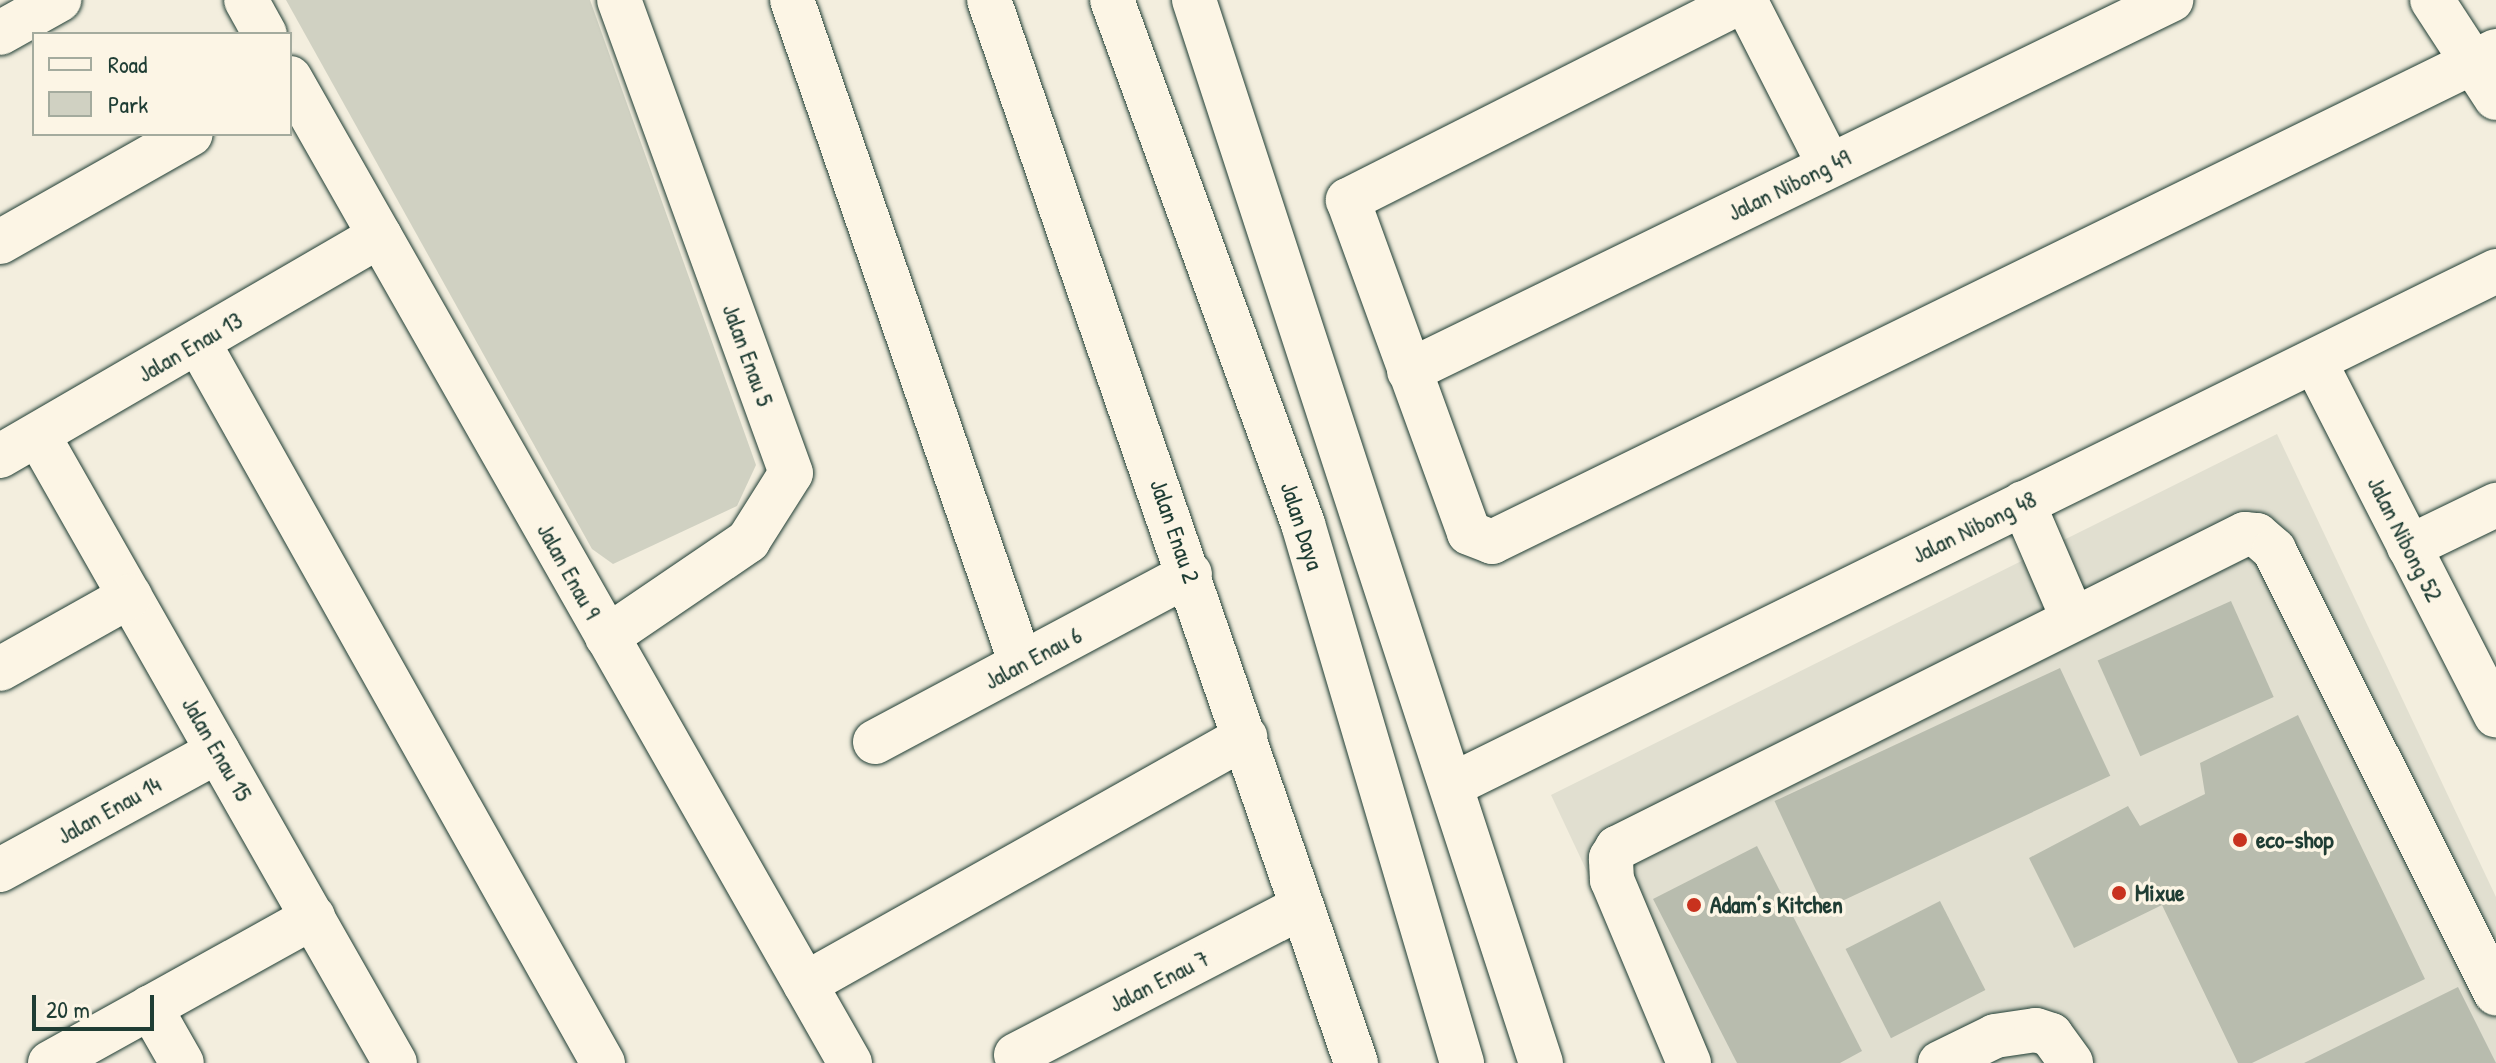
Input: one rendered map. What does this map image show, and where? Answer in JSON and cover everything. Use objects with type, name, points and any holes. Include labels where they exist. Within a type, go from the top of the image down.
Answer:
[{"type":"street","points":[[0,33],[59,0]]},
{"type":"street","points":[[246,0],[264,32]]},
{"type":"street","name":"Jalan Enau 5","points":[[607,637],[748,541],[791,473],[619,0]]},
{"type":"street","points":[[792,0],[1021,664]]},
{"type":"street","name":"Jalan Enau 2","points":[[989,0],[1190,574],[1302,907],[1347,1059]]},
{"type":"street","name":"Jalan Daya","points":[[1112,0],[1303,524],[1462,1063]]},
{"type":"street","points":[[1194,0],[1541,1063]]},
{"type":"street","points":[[1829,165],[1744,0],[1348,200],[1469,533],[1492,542],[2145,219],[2489,71],[2432,0]]},
{"type":"street","name":"Jalan Nibong 49","points":[[1409,371],[2171,0]]},
{"type":"street","name":"Jalan Enau 9","points":[[292,82],[850,1063]]},
{"type":"street","points":[[0,242],[187,136]]},
{"type":"street","name":"Jalan Enau 13","points":[[0,456],[380,236]]},
{"type":"street","name":"Jalan Nibong 48","points":[[1452,785],[2496,271]]},
{"type":"street","points":[[198,342],[603,1063]]},
{"type":"street","name":"Jalan Nibong 52","points":[[2315,362],[2496,715]]},
{"type":"street","name":"Jalan Enau 15","points":[[38,435],[395,1063]]},
{"type":"street","points":[[2023,503],[2072,617]]},
{"type":"street","points":[[2409,547],[2496,505]]},
{"type":"street","points":[[1689,1063],[1612,880],[1611,858],[1617,848],[2233,537],[2257,535],[2267,541],[2496,994]]},
{"type":"street","name":"Jalan Enau 6","points":[[875,742],[1190,574]]},
{"type":"street","points":[[0,669],[130,596]]},
{"type":"street","points":[[805,984],[1245,737]]},
{"type":"street","name":"Jalan Enau 14","points":[[0,870],[218,751]]},
{"type":"street","name":"Jalan Enau 7","points":[[1016,1055],[1302,907]]},
{"type":"street","points":[[50,1063],[313,917]]},
{"type":"street","points":[[150,1007],[182,1063]]},
{"type":"street","points":[[1940,1063],[1995,1036],[2036,1030],[2051,1035],[2071,1063]]},
{"type":"shaded area","points":[[2277,434],[2496,897],[2496,1063],[1677,1063],[1551,795]]},
{"type":"green space","points":[[286,0],[590,0],[756,465],[737,506],[613,564],[592,549]]},
{"type":"building","points":[[2231,601],[2274,697],[2140,756],[2098,660]]},
{"type":"building","points":[[2060,668],[2110,776],[1825,909],[1775,801]]},
{"type":"building","points":[[2298,715],[2425,979],[2252,1063],[2238,1063],[2162,905],[2074,948],[2029,858],[2128,806],[2140,826],[2205,794],[2200,763]]},
{"type":"building","points":[[1757,846],[1862,1051],[1840,1063],[1737,1063],[1653,899]]},
{"type":"building","points":[[1940,901],[1985,990],[1891,1038],[1846,949]]},
{"type":"building","points":[[2458,987],[2496,1063],[2304,1063]]},
{"type":"place","name":"eco-shop","points":[[2240,840]]},
{"type":"place","name":"Mixue","points":[[2119,893]]},
{"type":"place","name":"Adam’s Kitchen","points":[[1694,905]]}]
